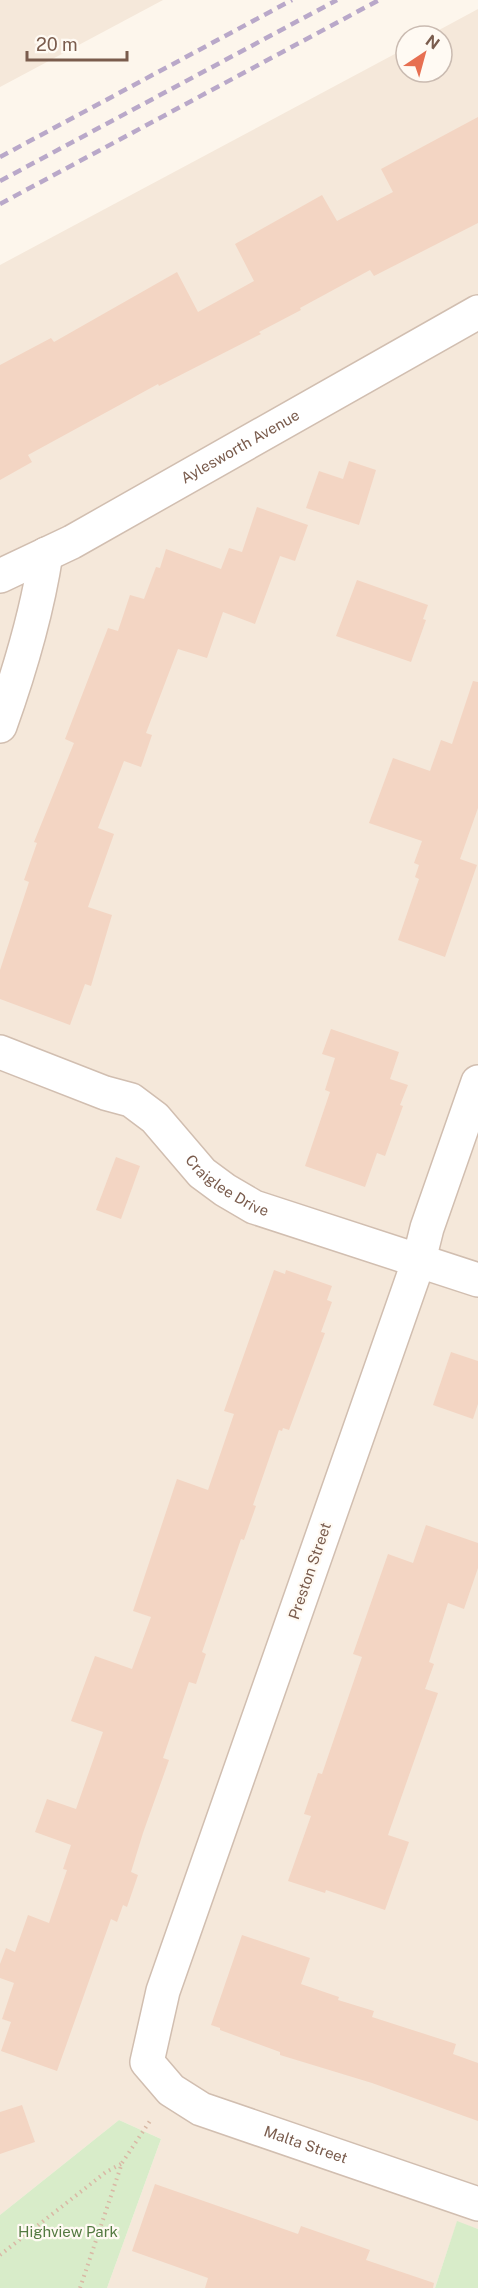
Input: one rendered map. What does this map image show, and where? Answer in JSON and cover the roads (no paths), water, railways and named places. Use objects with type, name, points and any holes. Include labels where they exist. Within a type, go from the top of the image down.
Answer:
[{"type":"street","name":"Aylesworth Avenue","points":[[0,576],[72,542],[478,312]]},
{"type":"street","points":[[0,726],[24,652],[41,587],[46,554]]},
{"type":"street","name":"Craiglee Drive","points":[[0,1052],[105,1093],[130,1100],[155,1118],[202,1173],[254,1207],[478,1280]]},
{"type":"street","name":"Preston Street","points":[[147,2062],[163,1991],[420,1260],[427,1228],[478,1082]]},
{"type":"street","name":"Malta Street","points":[[147,2062],[171,2090],[201,2109],[478,2204]]},
{"type":"railway","points":[[0,157],[292,0]]},
{"type":"railway","points":[[0,181],[337,0]]},
{"type":"railway","points":[[0,204],[379,0]]},
{"type":"park label","name":"Highview Park","points":[[68,2232]]}]
